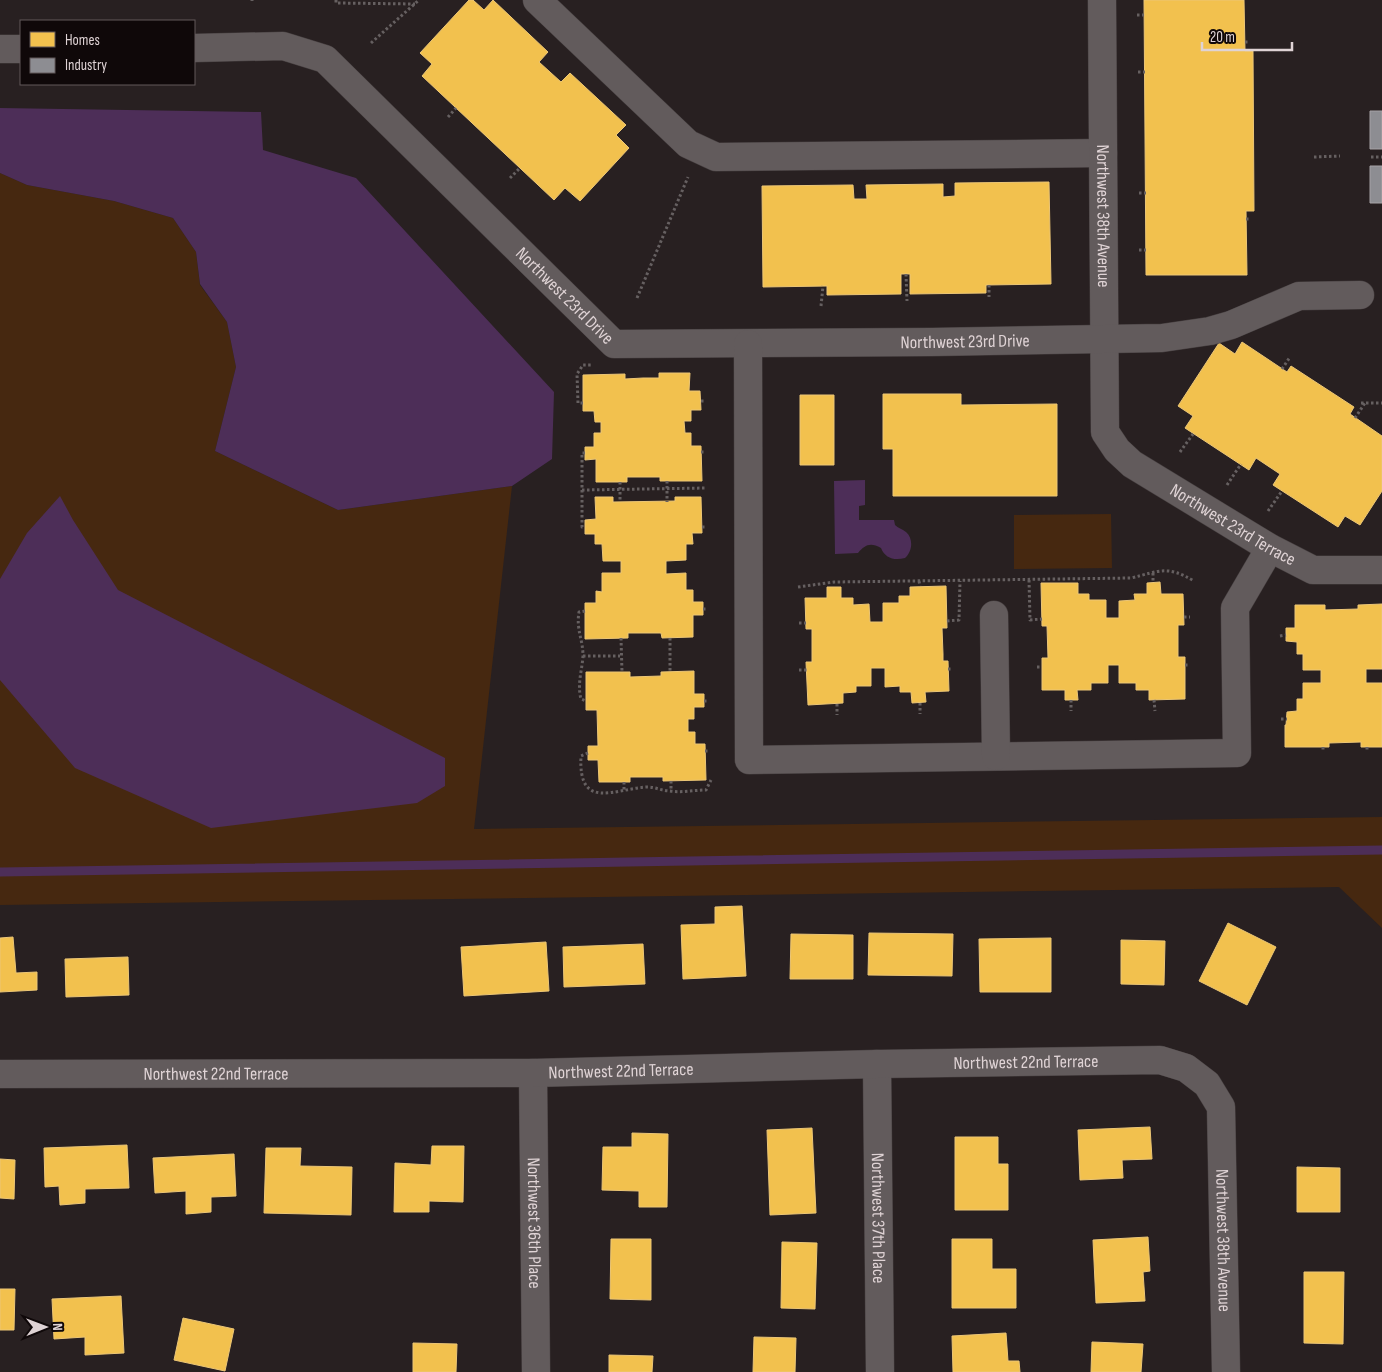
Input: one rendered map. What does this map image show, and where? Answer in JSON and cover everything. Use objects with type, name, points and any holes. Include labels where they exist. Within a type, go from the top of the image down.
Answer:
[{"type":"street","points":[[537,0],[688,144],[716,157],[1103,153]]},
{"type":"street","name":"Northwest 38th Avenue","points":[[1102,0],[1104,432]]},
{"type":"street","name":"Northwest 23rd Drive","points":[[195,48],[283,46],[325,59],[614,344],[1162,338],[1210,331],[1231,325],[1299,296],[1360,295]]},
{"type":"street","points":[[0,50],[20,49]]},
{"type":"street","points":[[748,344],[750,760],[1237,753],[1235,608],[1270,548]]},
{"type":"street","name":"Northwest 23rd Terrace","points":[[1104,432],[1117,450],[1132,464],[1270,548],[1313,570],[1382,570]]},
{"type":"street","points":[[994,614],[996,756]]},
{"type":"street","name":"Northwest 22nd Terrace","points":[[0,1074],[533,1073],[877,1064],[1160,1060],[1186,1068],[1193,1073],[1207,1084],[1221,1107]]},
{"type":"street","name":"Northwest 37th Place","points":[[877,1064],[880,1372]]},
{"type":"street","name":"Northwest 36th Place","points":[[533,1073],[536,1372]]},
{"type":"street","name":"Northwest 38th Avenue","points":[[1221,1107],[1226,1372]]},
{"type":"path","points":[[336,0],[336,3],[415,4]]},
{"type":"path","points":[[371,43],[419,0]]},
{"type":"path","points":[[1137,15],[1144,15]]},
{"type":"path","points":[[1138,72],[1145,72]]},
{"type":"path","points":[[448,117],[456,108]]},
{"type":"path","points":[[1314,157],[1340,156]]},
{"type":"path","points":[[1371,157],[1382,157]]},
{"type":"path","points":[[510,178],[520,168]]},
{"type":"path","points":[[636,298],[690,174]]},
{"type":"path","points":[[1139,193],[1146,193]]},
{"type":"path","points":[[1246,219],[1251,219]]},
{"type":"path","points":[[1140,250],[1146,250]]},
{"type":"path","points":[[906,274],[906,302]]},
{"type":"path","points":[[989,285],[989,297]]},
{"type":"path","points":[[821,306],[823,286]]},
{"type":"path","points":[[1282,368],[1290,357]]},
{"type":"path","points":[[583,403],[578,403],[577,374],[582,365],[600,365]]},
{"type":"path","points":[[1355,418],[1363,403],[1382,402]]},
{"type":"path","points":[[1180,452],[1193,434]]},
{"type":"path","points":[[585,453],[582,454],[582,527],[585,527]]},
{"type":"path","points":[[1227,485],[1241,464]]},
{"type":"path","points":[[667,481],[667,502]]},
{"type":"path","points":[[620,482],[620,502]]},
{"type":"path","points":[[582,490],[706,488]]},
{"type":"path","points":[[1268,511],[1282,491]]},
{"type":"path","points":[[798,587],[834,582],[1070,581],[1131,578],[1169,570],[1180,573],[1194,581]]},
{"type":"path","points":[[1153,573],[1153,582]]},
{"type":"path","points":[[947,621],[959,620],[960,580]]},
{"type":"path","points":[[1029,580],[1030,620],[1042,619]]},
{"type":"path","points":[[920,581],[920,586]]},
{"type":"path","points":[[834,582],[834,587]]},
{"type":"path","points":[[585,611],[579,612],[578,620],[583,656],[578,681],[581,699],[586,701]]},
{"type":"path","points":[[1184,617],[1190,617]]},
{"type":"path","points":[[799,623],[806,623]]},
{"type":"path","points":[[1280,636],[1286,635]]},
{"type":"path","points":[[621,638],[622,672]]},
{"type":"path","points":[[670,638],[670,672]]},
{"type":"path","points":[[583,656],[620,656]]},
{"type":"path","points":[[1185,665],[1190,665]]},
{"type":"path","points":[[1037,667],[1042,667]]},
{"type":"path","points":[[799,670],[807,670]]},
{"type":"path","points":[[1071,700],[1071,711]]},
{"type":"path","points":[[1154,700],[1154,711]]},
{"type":"path","points":[[920,703],[920,714]]},
{"type":"path","points":[[837,704],[837,714]]},
{"type":"path","points":[[1281,719],[1287,719]]},
{"type":"path","points":[[1323,747],[1323,752]]},
{"type":"path","points":[[705,752],[710,751]]},
{"type":"path","points":[[588,753],[584,753],[581,756],[580,763],[583,777],[588,787],[602,794],[648,787],[671,792],[706,790],[711,780]]},
{"type":"path","points":[[670,780],[671,792]]},
{"type":"path","points":[[624,782],[624,791]]},
{"type":"shaded area","points":[[0,108],[261,112],[263,150],[356,178],[554,392],[552,459],[512,486],[338,510],[215,451],[236,367],[227,322],[200,284],[196,252],[173,218],[114,201],[27,185],[0,173]]},
{"type":"shaded area","points":[[0,173],[27,185],[114,201],[173,218],[196,252],[200,285],[227,322],[236,367],[215,451],[338,510],[512,486],[474,829],[1382,817],[1382,928],[1339,887],[0,905]]},
{"type":"shaded area","points":[[865,480],[865,505],[859,506],[859,520],[894,520],[895,525],[906,532],[910,538],[911,549],[905,558],[890,558],[881,548],[871,545],[865,546],[858,553],[835,554],[834,481]]},
{"type":"shaded area","points":[[60,496],[73,520],[118,590],[445,758],[445,786],[417,803],[211,828],[75,768],[0,680],[0,579],[27,533]]},
{"type":"shaded area","points":[[1111,514],[1112,568],[1014,569],[1014,515]]},
{"type":"building: Homes","points":[[469,0],[473,0],[484,10],[493,0],[548,52],[539,62],[561,82],[570,73],[626,125],[616,135],[629,148],[580,201],[565,188],[554,200],[422,76],[432,64],[420,53]]},
{"type":"building: Homes","points":[[1144,0],[1244,0],[1245,51],[1253,51],[1254,211],[1246,211],[1247,275],[1146,275]]},
{"type":"building: Homes","points":[[1049,182],[1051,284],[986,285],[986,293],[910,294],[910,274],[901,274],[901,294],[827,295],[827,286],[763,287],[762,186],[853,185],[854,199],[867,199],[866,185],[943,184],[943,197],[955,196],[955,183]]},
{"type":"building: Homes","points":[[1242,342],[1287,372],[1291,366],[1354,407],[1350,414],[1382,436],[1382,491],[1360,525],[1345,516],[1338,527],[1273,485],[1280,474],[1256,458],[1249,470],[1185,428],[1193,416],[1178,406],[1219,343],[1235,354]]},
{"type":"building: Homes","points":[[659,373],[690,373],[689,391],[700,391],[701,410],[691,410],[691,421],[684,421],[685,433],[691,433],[691,446],[701,446],[702,481],[660,481],[660,477],[627,477],[627,482],[596,482],[596,459],[585,460],[585,447],[594,447],[594,433],[601,433],[601,422],[595,422],[594,411],[583,411],[583,375],[625,374],[625,379],[659,378]]},
{"type":"building: Homes","points":[[883,394],[961,394],[961,405],[1057,404],[1057,496],[893,496],[893,449],[883,449]]},
{"type":"building: Homes","points":[[800,395],[834,395],[834,465],[800,465]]},
{"type":"building: Homes","points":[[595,497],[613,497],[613,502],[675,501],[675,497],[701,497],[702,533],[692,533],[693,544],[686,544],[686,560],[666,561],[666,574],[686,573],[686,590],[693,590],[693,602],[703,602],[703,615],[693,615],[693,637],[662,638],[661,633],[628,633],[628,638],[585,639],[585,603],[596,603],[596,591],[602,592],[602,573],[621,573],[621,561],[603,561],[602,544],[595,544],[595,534],[585,534],[585,520],[596,519]]},
{"type":"building: Homes","points":[[1160,582],[1161,594],[1183,594],[1184,625],[1178,625],[1178,657],[1185,657],[1185,699],[1149,700],[1149,690],[1136,690],[1136,683],[1119,683],[1119,665],[1108,665],[1108,683],[1091,683],[1091,690],[1077,690],[1078,700],[1065,700],[1065,690],[1042,690],[1042,658],[1048,658],[1047,626],[1042,626],[1041,583],[1078,583],[1078,594],[1089,594],[1089,600],[1106,600],[1106,618],[1119,618],[1119,601],[1135,600],[1134,594],[1147,594],[1147,583]]},
{"type":"building: Homes","points":[[946,586],[947,628],[942,628],[943,661],[948,661],[949,691],[925,692],[926,702],[912,703],[911,692],[900,692],[900,686],[885,687],[885,668],[871,668],[871,686],[856,686],[856,692],[843,693],[843,703],[808,705],[806,662],[812,662],[812,629],[806,629],[805,598],[827,598],[827,587],[841,587],[841,598],[853,598],[853,605],[869,604],[870,622],[883,622],[883,603],[899,603],[899,596],[910,596],[910,587]]},
{"type":"building: Homes","points":[[1382,604],[1382,669],[1366,669],[1366,683],[1382,683],[1382,747],[1361,747],[1361,742],[1329,743],[1329,747],[1285,747],[1287,712],[1297,711],[1297,699],[1303,699],[1303,683],[1321,683],[1321,670],[1303,670],[1303,654],[1297,654],[1297,642],[1286,641],[1286,628],[1295,628],[1295,605],[1325,605],[1325,610],[1358,609],[1358,605]]},
{"type":"building: Homes","points":[[694,671],[694,694],[704,694],[704,707],[694,707],[694,719],[688,719],[688,732],[695,732],[695,744],[705,744],[706,780],[663,781],[663,777],[630,777],[630,782],[599,782],[598,760],[588,760],[588,746],[598,746],[597,710],[586,710],[586,672],[630,672],[630,677],[661,676],[661,672]]},
{"type":"building: Homes","points":[[742,906],[746,976],[683,979],[681,925],[715,924],[715,907]]},
{"type":"building: Homes","points":[[1228,923],[1276,947],[1247,1005],[1199,981]]},
{"type":"building: Homes","points":[[869,933],[953,934],[952,976],[868,975]]},
{"type":"building: Homes","points":[[791,934],[853,935],[853,979],[790,979]]},
{"type":"building: Homes","points":[[13,937],[16,973],[37,972],[37,990],[0,992],[0,938]]},
{"type":"building: Homes","points":[[1051,938],[1051,992],[980,992],[979,939]]},
{"type":"building: Homes","points":[[1121,940],[1165,941],[1164,985],[1121,984]]},
{"type":"building: Homes","points":[[546,942],[549,991],[464,996],[461,947]]},
{"type":"building: Homes","points":[[643,944],[645,984],[564,987],[563,947]]},
{"type":"building: Homes","points":[[128,957],[129,995],[66,997],[65,959]]},
{"type":"building: Homes","points":[[1150,1127],[1152,1159],[1122,1160],[1123,1178],[1080,1180],[1078,1130]]},
{"type":"building: Homes","points":[[812,1128],[816,1213],[770,1215],[767,1130]]},
{"type":"building: Homes","points":[[632,1133],[668,1134],[667,1207],[639,1207],[639,1191],[602,1190],[603,1147],[632,1147]]},
{"type":"building: Homes","points":[[955,1137],[998,1137],[998,1164],[1008,1164],[1008,1210],[955,1210]]},
{"type":"building: Homes","points":[[127,1145],[129,1188],[85,1189],[85,1203],[60,1205],[59,1186],[45,1187],[44,1148]]},
{"type":"building: Homes","points":[[432,1146],[464,1146],[463,1202],[429,1201],[429,1212],[394,1212],[395,1163],[431,1165]]},
{"type":"building: Homes","points":[[266,1148],[301,1148],[300,1166],[352,1167],[351,1215],[264,1213]]},
{"type":"building: Homes","points":[[234,1154],[236,1196],[211,1197],[211,1212],[186,1214],[186,1191],[155,1193],[153,1158]]},
{"type":"building: Homes","points":[[0,1159],[15,1160],[14,1199],[0,1198]]},
{"type":"building: Homes","points":[[1297,1167],[1340,1168],[1340,1212],[1297,1212]]},
{"type":"building: Homes","points":[[1148,1237],[1150,1271],[1143,1272],[1145,1301],[1096,1303],[1093,1240]]},
{"type":"building: Homes","points":[[611,1239],[651,1239],[651,1300],[610,1299]]},
{"type":"building: Homes","points":[[952,1239],[992,1239],[992,1269],[1016,1269],[1016,1308],[952,1308]]},
{"type":"building: Homes","points":[[782,1242],[817,1243],[815,1309],[781,1308]]},
{"type":"building: Homes","points":[[1304,1272],[1344,1272],[1343,1344],[1304,1343]]},
{"type":"building: Homes","points":[[0,1289],[15,1289],[14,1330],[0,1330]]},
{"type":"building: Homes","points":[[121,1296],[124,1353],[85,1355],[85,1337],[54,1339],[52,1299]]},
{"type":"building: Homes","points":[[183,1318],[234,1329],[225,1371],[174,1360]]},
{"type":"building: Homes","points":[[1006,1333],[1008,1361],[1019,1361],[1020,1372],[953,1372],[952,1336]]},
{"type":"building: Homes","points":[[754,1337],[796,1338],[795,1372],[753,1372]]},
{"type":"building: Homes","points":[[1092,1342],[1143,1344],[1141,1372],[1091,1372]]},
{"type":"building: Homes","points":[[413,1343],[457,1344],[456,1372],[413,1372]]},
{"type":"building: Homes","points":[[609,1355],[653,1356],[652,1372],[609,1372]]},
{"type":"building: Industry","points":[[1370,111],[1382,111],[1382,149],[1370,149]]},
{"type":"building: Industry","points":[[1370,166],[1382,166],[1382,203],[1370,203]]},
{"type":"waterway","points":[[0,872],[1382,850]]}]
